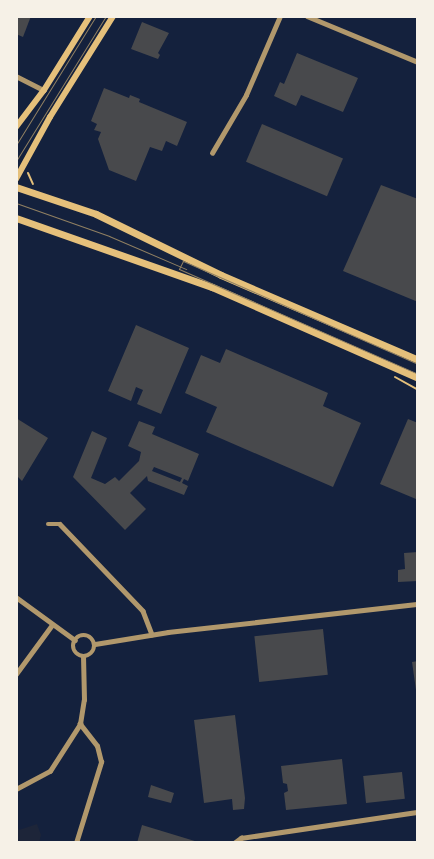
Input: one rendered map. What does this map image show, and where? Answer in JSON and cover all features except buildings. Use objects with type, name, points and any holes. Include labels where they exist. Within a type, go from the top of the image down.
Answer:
[{"type":"main road","points":[[16,127],[44,90],[90,16]]},
{"type":"main road","points":[[16,179],[50,117],[113,16]]},
{"type":"main road","points":[[16,187],[96,214],[221,275],[418,360]]},
{"type":"main road","points":[[16,218],[212,287],[418,378]]},
{"type":"street","points":[[212,153],[246,95],[280,16]]},
{"type":"street","points":[[307,16],[418,62]]},
{"type":"street","points":[[16,76],[44,90]]},
{"type":"street","points":[[48,524],[60,524],[143,611],[152,634]]},
{"type":"street","points":[[16,597],[75,640]]},
{"type":"street","points":[[95,644],[152,634],[418,604]]},
{"type":"street","points":[[16,674],[52,625]]},
{"type":"street","points":[[75,640],[88,636],[95,644],[94,652],[83,657]]},
{"type":"street","points":[[75,640],[75,651],[83,657]]},
{"type":"street","points":[[16,789],[50,770],[80,724],[84,700],[83,657]]},
{"type":"street","points":[[76,843],[101,762],[97,746],[80,724]]},
{"type":"street","points":[[234,843],[241,838],[418,812]]},
{"type":"path","points":[[22,170],[30,175],[35,185]]},
{"type":"path","points":[[393,376],[418,390]]},
{"type":"shaded area","points":[[16,823],[19,830],[37,824],[41,835],[39,843],[16,843]]},
{"type":"tram line","points":[[16,145],[96,16]]},
{"type":"tram line","points":[[16,161],[106,16]]},
{"type":"tram line","points":[[16,203],[109,236],[186,269]]},
{"type":"tram line","points":[[418,364],[183,261],[179,269],[418,374]]}]
